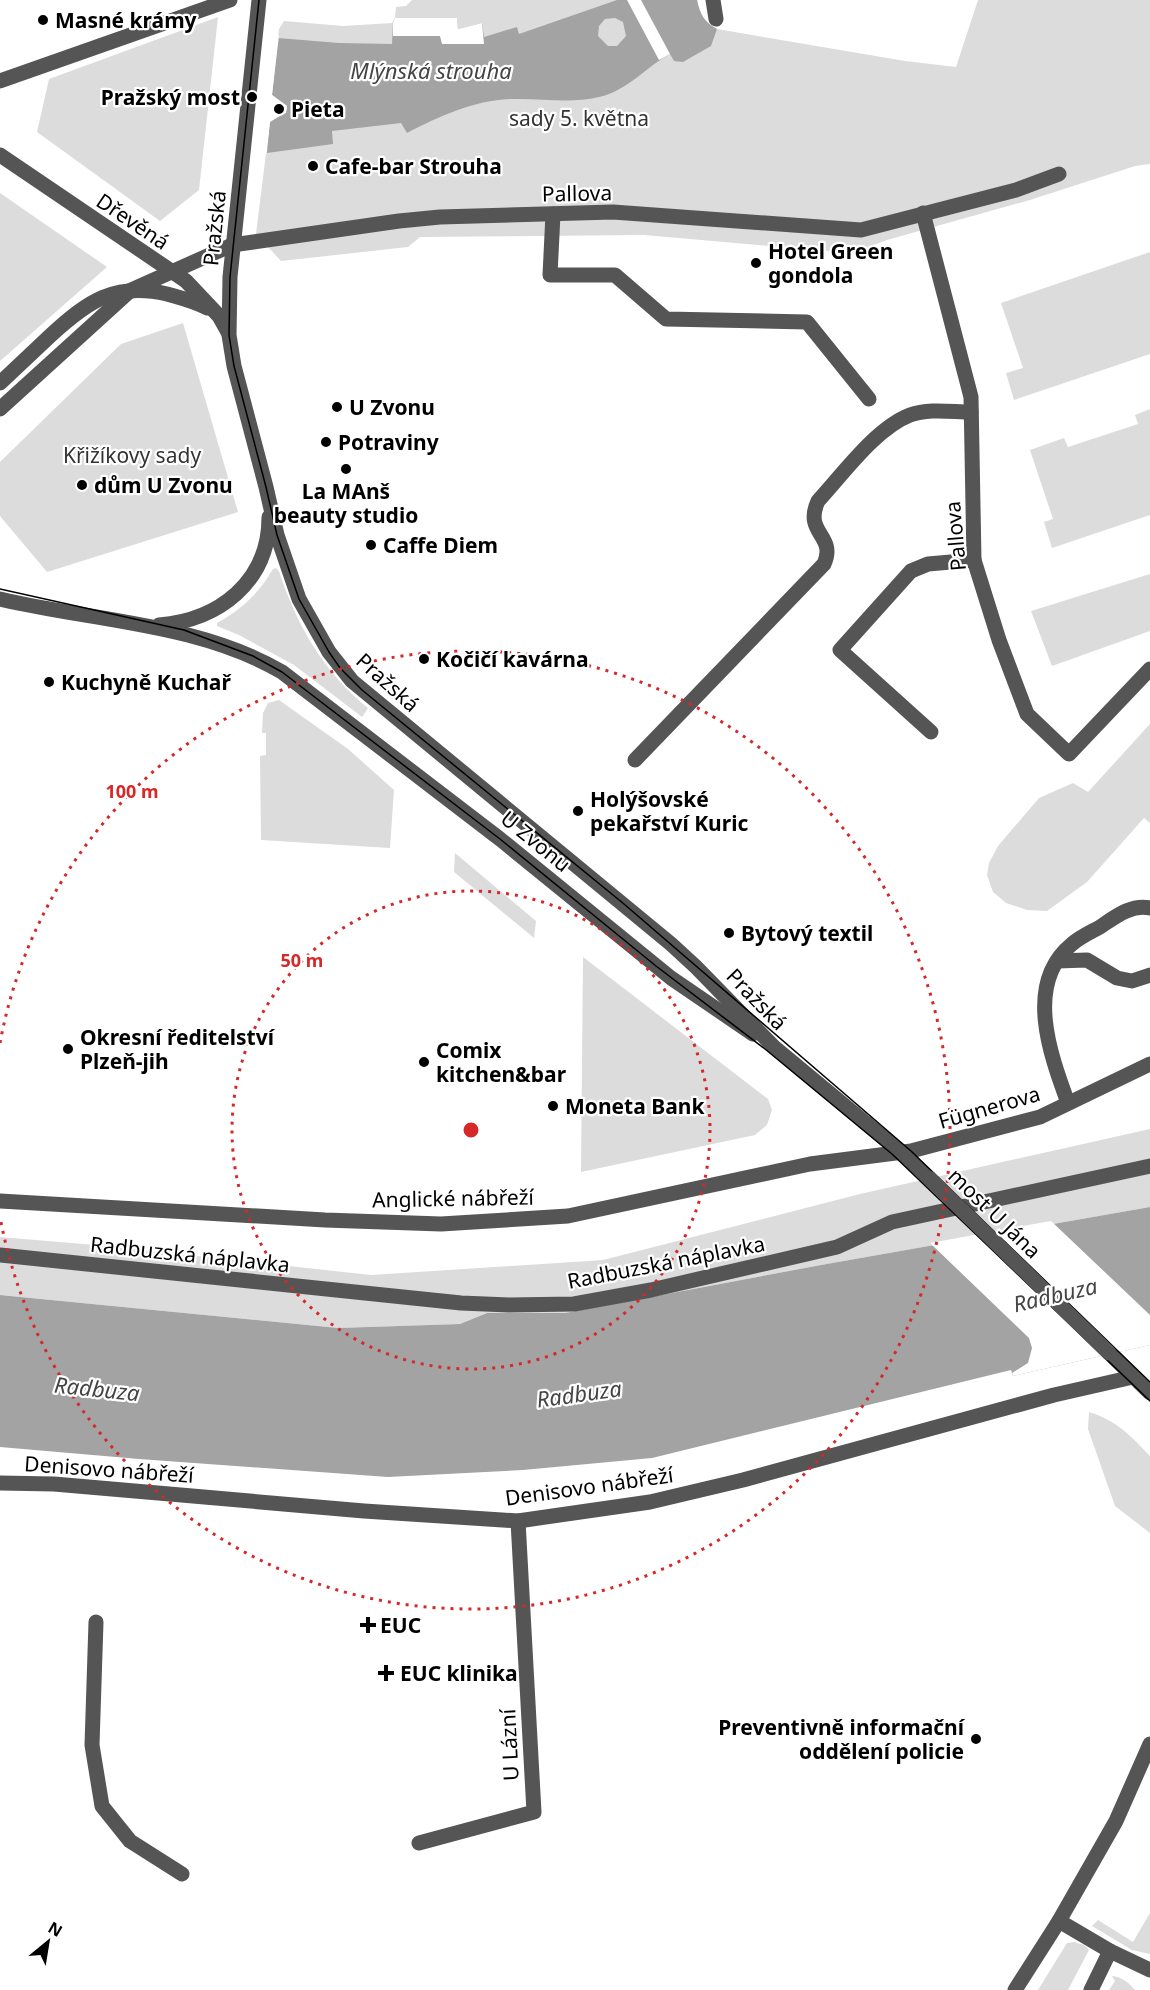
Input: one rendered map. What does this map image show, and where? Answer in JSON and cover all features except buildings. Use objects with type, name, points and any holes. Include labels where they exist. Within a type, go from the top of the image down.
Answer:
[{"type":"street","points":[[0,81],[230,0]]},
{"type":"street","name":"Pražská","points":[[259,0],[232,246],[229,335],[234,366],[281,549],[299,599],[314,629],[340,668],[362,690],[671,944],[774,1047],[929,1178]]},
{"type":"street","points":[[713,0],[716,19]]},
{"type":"street","name":"Dřevěná","points":[[0,156],[186,281],[219,316],[229,335]]},
{"type":"street","name":"Pallova","points":[[232,246],[399,220],[613,212],[861,230],[1016,190],[1059,174]]},
{"type":"street","name":"Pallova","points":[[923,213],[971,397],[974,560],[999,640],[1027,714],[1069,754],[1150,669]]},
{"type":"street","points":[[554,214],[550,275],[615,275],[666,319],[807,322],[869,399]]},
{"type":"street","points":[[0,409],[131,290],[232,246]]},
{"type":"street","points":[[0,383],[76,312],[114,292],[152,291],[192,301],[219,316]]},
{"type":"street","points":[[635,760],[824,564],[827,548],[813,522],[813,512],[818,501],[872,442],[896,423],[912,415],[930,411],[971,412]]},
{"type":"street","name":"U Zvonu","points":[[135,625],[176,623],[187,620],[219,607],[244,587],[255,571],[264,549],[269,526],[266,488]]},
{"type":"street","points":[[931,732],[840,650],[911,571],[928,564],[974,560]]},
{"type":"street","points":[[0,592],[36,608]]},
{"type":"street","name":"U Zvonu","points":[[0,599],[36,608],[218,642],[253,656],[282,672],[500,839],[663,972],[774,1047]]},
{"type":"street","points":[[1068,1103],[1056,1070],[1044,1016],[1048,980],[1057,961],[1072,944],[1126,910],[1150,908]]},
{"type":"street","points":[[1057,961],[1087,960],[1118,978],[1132,981],[1150,975]]},
{"type":"street","name":"Fügnerova","points":[[902,1153],[1041,1117],[1150,1064]]},
{"type":"street","name":"Anglické nábřeží","points":[[0,1201],[325,1220],[441,1224],[568,1216],[810,1164],[902,1153]]},
{"type":"street","name":"Radbuzská náplavka","points":[[0,1255],[461,1303],[574,1304],[651,1290],[837,1247],[892,1222],[1150,1166]]},
{"type":"street","name":"most U Jána","points":[[929,1178],[1150,1392]]},
{"type":"street","name":"Denisovo nábřeží","points":[[0,1483],[54,1484],[352,1510],[518,1521],[650,1502],[743,1480],[1054,1395],[1133,1377]]},
{"type":"street","name":"U Lázní","points":[[418,1843],[534,1812],[518,1521]]},
{"type":"street","points":[[96,1622],[92,1745],[102,1806],[129,1841],[182,1874]]},
{"type":"street","points":[[1016,1990],[1059,1921],[1116,1821],[1150,1744]]},
{"type":"street","points":[[1059,1921],[1110,1951],[1150,1970]]},
{"type":"street","points":[[1092,1990],[1110,1951]]},
{"type":"green space","name":"sady 5. května","points":[[412,0],[697,0],[703,17],[717,29],[905,61],[956,67],[978,0],[1150,0],[1150,164],[1135,166],[1030,200],[887,240],[852,253],[644,235],[420,237],[408,247],[281,261],[256,234],[270,121],[286,113],[287,106],[272,95],[279,29],[284,21],[343,26],[392,23],[396,7],[406,6]]},
{"type":"green space","points":[[218,17],[199,190],[160,221],[37,132],[49,79]]},
{"type":"green space","points":[[0,193],[107,267],[0,361]]},
{"type":"green space","points":[[1150,252],[1150,354],[1014,400],[1006,373],[1023,368],[1001,303]]},
{"type":"green space","name":"Křižíkovy sady","points":[[183,323],[238,512],[47,572],[0,516],[0,462],[121,344]]},
{"type":"green space","points":[[1150,409],[1150,515],[1052,548],[1044,522],[1053,519],[1030,450],[1064,438],[1068,447],[1138,424],[1135,415]]},
{"type":"green space","points":[[276,568],[313,646],[338,679],[368,708],[362,717],[294,665],[239,635],[217,626],[217,623],[249,600]]},
{"type":"green space","points":[[1150,574],[1150,631],[1052,666],[1031,611]]},
{"type":"green space","points":[[279,700],[348,749],[394,790],[390,848],[261,840],[260,756],[266,755],[266,733],[262,733],[263,713],[268,703]]},
{"type":"green space","points":[[1150,724],[1150,823],[1144,818],[1087,882],[1047,911],[1027,910],[1006,903],[993,892],[987,875],[989,863],[998,846],[1039,798],[1073,783],[1088,792]]},
{"type":"green space","points":[[455,853],[536,921],[534,938],[454,872]]},
{"type":"green space","points":[[583,957],[768,1099],[772,1110],[767,1125],[755,1135],[581,1172]]},
{"type":"green space","points":[[1150,1129],[1150,1207],[565,1313],[487,1313],[460,1324],[338,1328],[0,1295],[0,1237],[371,1275],[603,1260],[860,1194]]},
{"type":"green space","points":[[1089,1412],[1108,1420],[1122,1430],[1150,1456],[1150,1533],[1115,1506],[1088,1429]]},
{"type":"green space","points":[[1150,1913],[1150,1954],[1132,1950],[1092,1926],[1098,1920],[1133,1942]]},
{"type":"green space","points":[[1074,1942],[1084,1945],[1089,1950],[1068,1990],[1038,1990],[1067,1943]]},
{"type":"green space","points":[[1112,1976],[1125,1980],[1135,1990],[1109,1990],[1115,1981]]},
{"type":"water","name":"Mlýnská strouha","points":[[617,0],[697,0],[703,17],[717,29],[711,46],[683,62],[674,61],[670,54],[619,90],[599,97],[577,100],[523,99],[485,102],[458,110],[407,133],[401,123],[332,131],[333,144],[267,153],[270,121],[286,113],[287,106],[272,95],[278,38],[392,44],[395,18],[457,18],[458,29],[482,23],[484,37],[517,27],[519,34]],"holes":[[[615,18],[623,22],[626,36],[617,46],[608,46],[598,36],[599,26],[605,19]]]},
{"type":"water","name":"Radbuza","points":[[1150,1207],[1150,1345],[1013,1376],[1011,1370],[652,1458],[523,1470],[388,1477],[0,1447],[0,1295],[338,1328],[460,1324],[487,1313],[565,1313]]},
{"type":"pier","points":[[627,0],[641,0],[670,54],[659,60]]},
{"type":"pier","points":[[395,18],[457,18],[458,29],[482,23],[484,44],[442,44],[440,36],[393,36]]},
{"type":"pier","points":[[279,35],[272,95],[287,106],[286,112],[270,122],[266,156],[264,153],[267,120],[283,111],[284,107],[269,95],[275,38]]},
{"type":"pier","points":[[1051,1221],[1150,1315],[1150,1345],[1013,1376],[1012,1373],[1028,1363],[1032,1348],[1029,1338],[930,1243]]},
{"type":"tram line","points":[[259,0],[230,277],[229,335],[234,366],[277,535],[299,599],[329,652],[340,668],[362,690],[624,904],[911,1151],[1150,1382]]},
{"type":"tram line","points":[[0,589],[184,630],[253,656],[282,672],[500,839],[656,966],[765,1049],[892,1154],[1150,1401]]},
{"type":"place","name":"Masné krámy","points":[[43,20]]},
{"type":"place","name":"Pražský most","points":[[252,97]]},
{"type":"place","name":"Pieta","points":[[279,109]]},
{"type":"place","name":"Cafe-bar Strouha","points":[[313,166]]},
{"type":"place","name":"Hotel Green gondola","points":[[756,263]]},
{"type":"place","name":"U Zvonu","points":[[337,407]]},
{"type":"place","name":"Potraviny","points":[[326,442]]},
{"type":"place","name":"La MAnš beauty studio","points":[[346,469]]},
{"type":"place","name":"dům U Zvonu","points":[[82,485]]},
{"type":"place","name":"Caffe Diem","points":[[371,545]]},
{"type":"place","name":"Kočičí kavárna","points":[[424,659]]},
{"type":"place","name":"Kuchyně Kuchař","points":[[49,682]]},
{"type":"place","name":"Holýšovské pekařství Kuric","points":[[578,811]]},
{"type":"place","name":"Bytový textil","points":[[729,933]]},
{"type":"place","name":"Okresní ředitelství Plzeň-jih","points":[[68,1049]]},
{"type":"place","name":"Comix kitchen&bar","points":[[424,1062]]},
{"type":"place","name":"Moneta Bank","points":[[553,1106]]},
{"type":"place","name":"EUC","points":[[368,1625]]},
{"type":"place","name":"EUC klinika","points":[[386,1673]]},
{"type":"place","name":"Preventivně informační oddělení policie","points":[[976,1739]]}]
